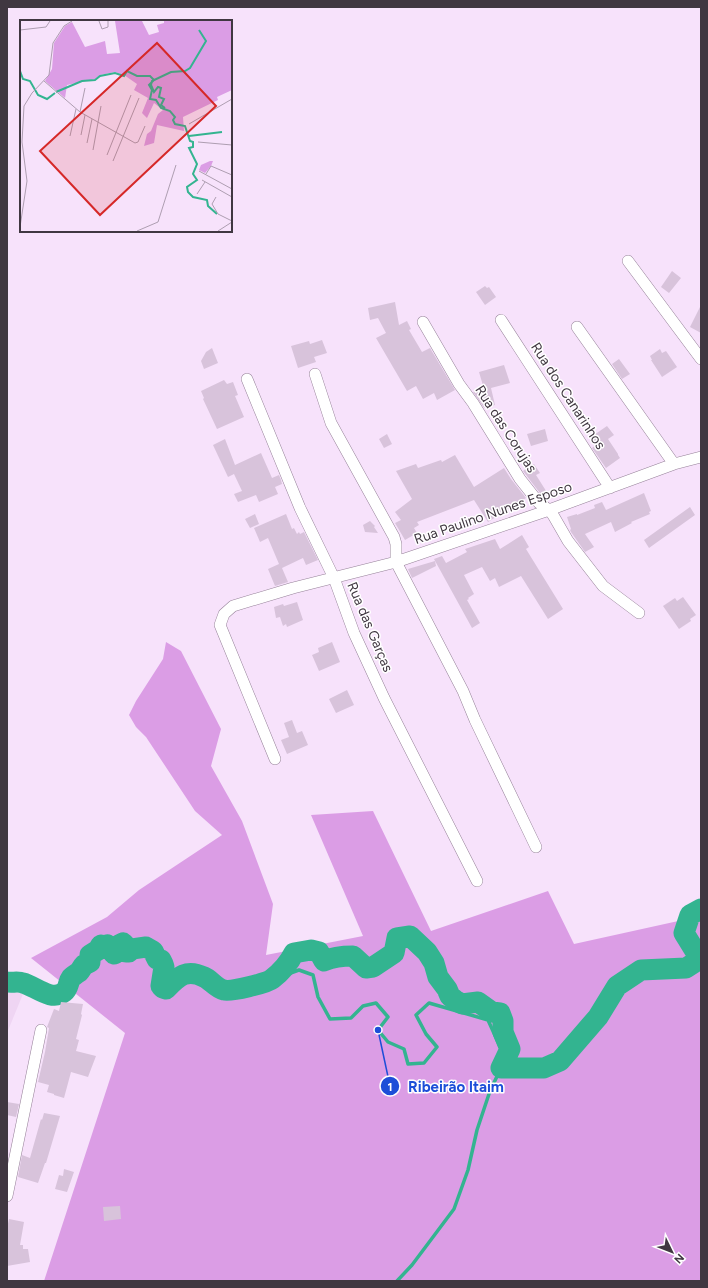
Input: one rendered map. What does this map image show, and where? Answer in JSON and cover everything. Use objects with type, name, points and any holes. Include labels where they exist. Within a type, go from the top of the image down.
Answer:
[{"type":"street","points":[[628,261],[701,359]]},
{"type":"street","name":"Rua dos Canarinhos","points":[[501,320],[610,488]]},
{"type":"street","name":"Rua das Corujas","points":[[423,322],[455,378],[520,479],[539,503],[549,510],[568,540],[603,586],[639,613]]},
{"type":"street","points":[[578,327],[674,464]]},
{"type":"street","points":[[315,374],[331,423],[394,536],[396,544],[396,562],[463,691],[475,720],[536,847]]},
{"type":"street","name":"Rua das Garças","points":[[247,379],[300,508],[334,578],[354,634],[384,698],[477,881]]},
{"type":"street","name":"Rua Paulino Nunes Esposo","points":[[275,759],[220,625],[224,614],[233,606],[293,588],[396,562],[549,510],[674,464],[701,457]]},
{"type":"street","points":[[7,1196],[41,1030]]},
{"type":"shaded area","points":[[166,642],[181,651],[221,729],[211,766],[242,821],[273,904],[266,955],[363,936],[311,815],[373,811],[431,931],[548,891],[574,944],[701,916],[701,1281],[44,1281],[125,1033],[31,958],[107,917],[139,890],[222,835],[195,811],[146,737],[136,727],[129,715],[136,701],[163,659]]},
{"type":"shaded area","points":[[7,988],[23,994],[7,1033]]},
{"type":"building","points":[[672,271],[681,278],[669,293],[661,287]]},
{"type":"building","points":[[485,286],[487,288],[489,287],[496,297],[485,305],[476,292]]},
{"type":"building","points":[[395,302],[399,325],[407,321],[411,329],[409,330],[422,352],[430,348],[455,390],[437,400],[434,393],[423,399],[416,386],[407,391],[376,338],[386,333],[378,318],[370,320],[368,308]]},
{"type":"building","points":[[701,305],[701,333],[690,327]]},
{"type":"building","points":[[322,340],[327,353],[314,357],[316,362],[298,368],[291,346],[309,341],[310,344]]},
{"type":"building","points":[[212,348],[218,363],[204,369],[201,361],[206,352]]},
{"type":"building","points":[[660,349],[662,353],[666,351],[677,367],[662,377],[650,356]]},
{"type":"building","points":[[619,359],[630,374],[622,379],[612,364]]},
{"type":"building","points":[[504,365],[510,383],[491,388],[495,405],[484,408],[473,392],[484,389],[479,372]]},
{"type":"building","points":[[224,380],[227,384],[233,382],[238,395],[235,396],[244,417],[217,429],[203,399],[204,398],[201,391]]},
{"type":"building","points":[[607,426],[614,435],[608,439],[620,458],[606,468],[592,448],[596,445],[591,437]]},
{"type":"building","points":[[545,429],[548,441],[531,446],[527,434]]},
{"type":"building","points":[[387,434],[392,444],[384,448],[379,439]]},
{"type":"building","points":[[225,439],[235,465],[261,453],[272,478],[279,475],[282,484],[275,487],[278,494],[259,502],[256,495],[238,502],[234,494],[242,491],[234,474],[228,477],[213,445]]},
{"type":"building","points":[[455,455],[474,487],[504,468],[526,498],[488,522],[474,500],[417,522],[419,525],[414,528],[417,533],[405,540],[395,523],[401,520],[395,512],[412,499],[396,471],[416,464],[418,468],[441,460],[442,462]]},
{"type":"building","points":[[534,464],[540,473],[536,475],[548,494],[543,497],[523,471]]},
{"type":"building","points":[[644,493],[651,511],[649,512],[650,514],[631,522],[632,523],[615,532],[611,522],[585,534],[594,547],[585,552],[571,532],[567,517],[595,508],[594,505],[602,502],[606,510]]},
{"type":"building","points":[[690,507],[695,515],[649,548],[644,540]]},
{"type":"building","points":[[255,514],[259,524],[250,528],[245,519]]},
{"type":"building","points":[[286,514],[292,529],[294,528],[297,534],[299,532],[300,534],[304,532],[318,560],[306,565],[303,558],[282,568],[288,582],[275,586],[268,569],[279,564],[268,538],[260,542],[254,528]]},
{"type":"building","points":[[370,521],[375,526],[374,527],[378,533],[365,532],[363,525]]},
{"type":"building","points":[[522,535],[529,547],[526,549],[563,609],[548,619],[521,576],[499,587],[495,578],[490,581],[482,567],[464,575],[474,594],[467,600],[480,623],[472,628],[434,559],[442,556],[446,563],[467,552],[465,549],[495,539],[500,549]]},
{"type":"building","points":[[435,561],[436,566],[412,578],[408,569]]},
{"type":"building","points":[[683,597],[696,615],[690,619],[691,621],[679,629],[663,606],[675,598],[677,601]]},
{"type":"building","points":[[297,602],[303,620],[287,627],[286,624],[283,626],[280,617],[276,618],[274,607]]},
{"type":"building","points":[[332,642],[340,662],[319,671],[312,655],[319,652],[318,648]]},
{"type":"building","points":[[347,690],[354,705],[336,713],[329,699]]},
{"type":"building","points":[[292,720],[297,733],[302,731],[308,745],[287,754],[281,740],[289,737],[284,723]]},
{"type":"building","points":[[61,1002],[83,1004],[76,1039],[79,1040],[76,1051],[96,1056],[88,1077],[71,1072],[64,1098],[47,1092],[49,1085],[38,1082],[49,1028],[47,1027],[54,1009],[59,1011]]},
{"type":"building","points":[[7,1102],[19,1104],[16,1117],[7,1115]]},
{"type":"building","points":[[44,1113],[60,1116],[46,1163],[38,1183],[18,1177],[22,1155],[30,1158]]},
{"type":"building","points":[[64,1169],[74,1172],[67,1192],[55,1189],[59,1175],[63,1176]]},
{"type":"building","points":[[120,1206],[121,1219],[104,1221],[103,1207]]},
{"type":"building","points":[[9,1219],[24,1222],[20,1245],[23,1245],[23,1249],[28,1249],[30,1262],[7,1266],[7,1228]]},
{"type":"waterway","points":[[7,982],[21,982],[48,994],[59,995],[66,990],[71,978],[79,972],[84,965],[90,962],[90,955],[98,950],[101,945],[107,945],[114,954],[116,953],[119,945],[123,943],[125,945],[124,950],[126,952],[129,952],[132,949],[146,947],[153,951],[157,959],[161,960],[164,967],[161,986],[163,988],[166,989],[183,975],[192,973],[207,978],[221,989],[234,990],[269,981],[282,970],[294,953],[311,950],[319,952],[324,961],[338,957],[353,956],[366,968],[373,967],[394,953],[397,938],[410,936],[427,952],[434,963],[438,977],[447,989],[450,996],[462,1004],[478,1002],[492,1012],[500,1013],[503,1021],[503,1032],[510,1049],[501,1068],[544,1068],[560,1061],[598,1017],[617,986],[641,970],[686,968],[700,959],[684,933],[690,915],[701,909]]},
{"type":"waterway","points":[[271,980],[299,970],[313,975],[318,997],[330,1019],[351,1018],[363,1006],[376,1003],[388,1017],[378,1030],[388,1042],[404,1049],[408,1064],[424,1063],[437,1047],[426,1034],[416,1015],[429,1003],[488,1020],[502,1051],[501,1068],[490,1091],[477,1130],[468,1170],[454,1209],[412,1265],[397,1281]]},
{"type":"place","name":"Ribeirão Itaim","points":[[378,1030]]}]
